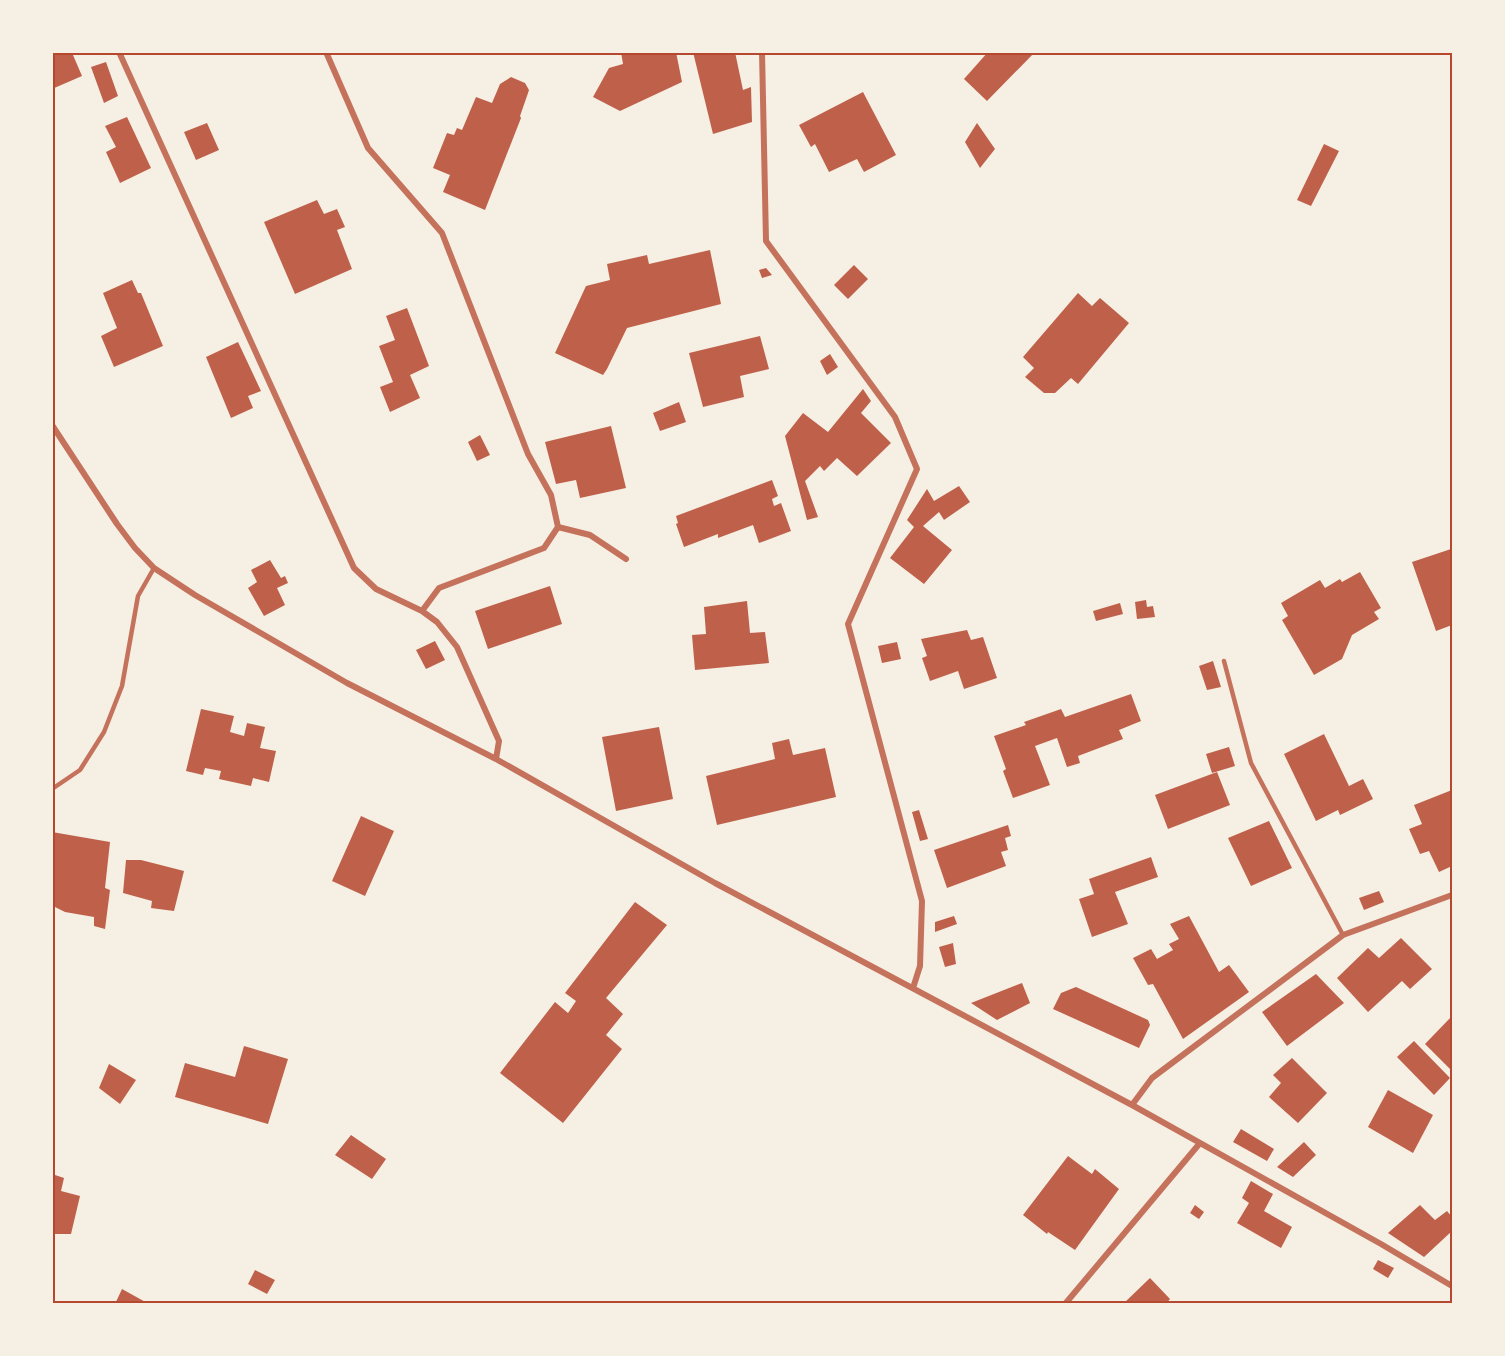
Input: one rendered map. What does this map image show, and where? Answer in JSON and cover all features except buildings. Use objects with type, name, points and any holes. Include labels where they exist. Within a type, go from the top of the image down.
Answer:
[{"type":"street","points":[[119,52],[354,568],[376,589],[422,611],[437,622],[457,647],[499,741],[496,759]]},
{"type":"street","points":[[326,52],[368,148],[442,233],[528,454],[551,495],[558,527],[544,548],[439,588],[422,611]]},
{"type":"street","points":[[762,52],[766,241],[895,417],[917,469],[848,624],[922,901],[920,966],[913,988]]},
{"type":"street","points":[[52,425],[117,524],[154,568],[204,601],[347,683],[496,759],[715,883],[1132,1105],[1452,1286]]},
{"type":"street","points":[[558,527],[590,535],[626,559]]},
{"type":"street","points":[[1132,1105],[1152,1078],[1343,935],[1452,895]]},
{"type":"street","points":[[1065,1304],[1200,1143]]},
{"type":"lane","points":[[52,789],[80,770],[104,732],[122,686],[138,596],[154,568]]},
{"type":"lane","points":[[1224,661],[1251,763],[1343,935]]}]
